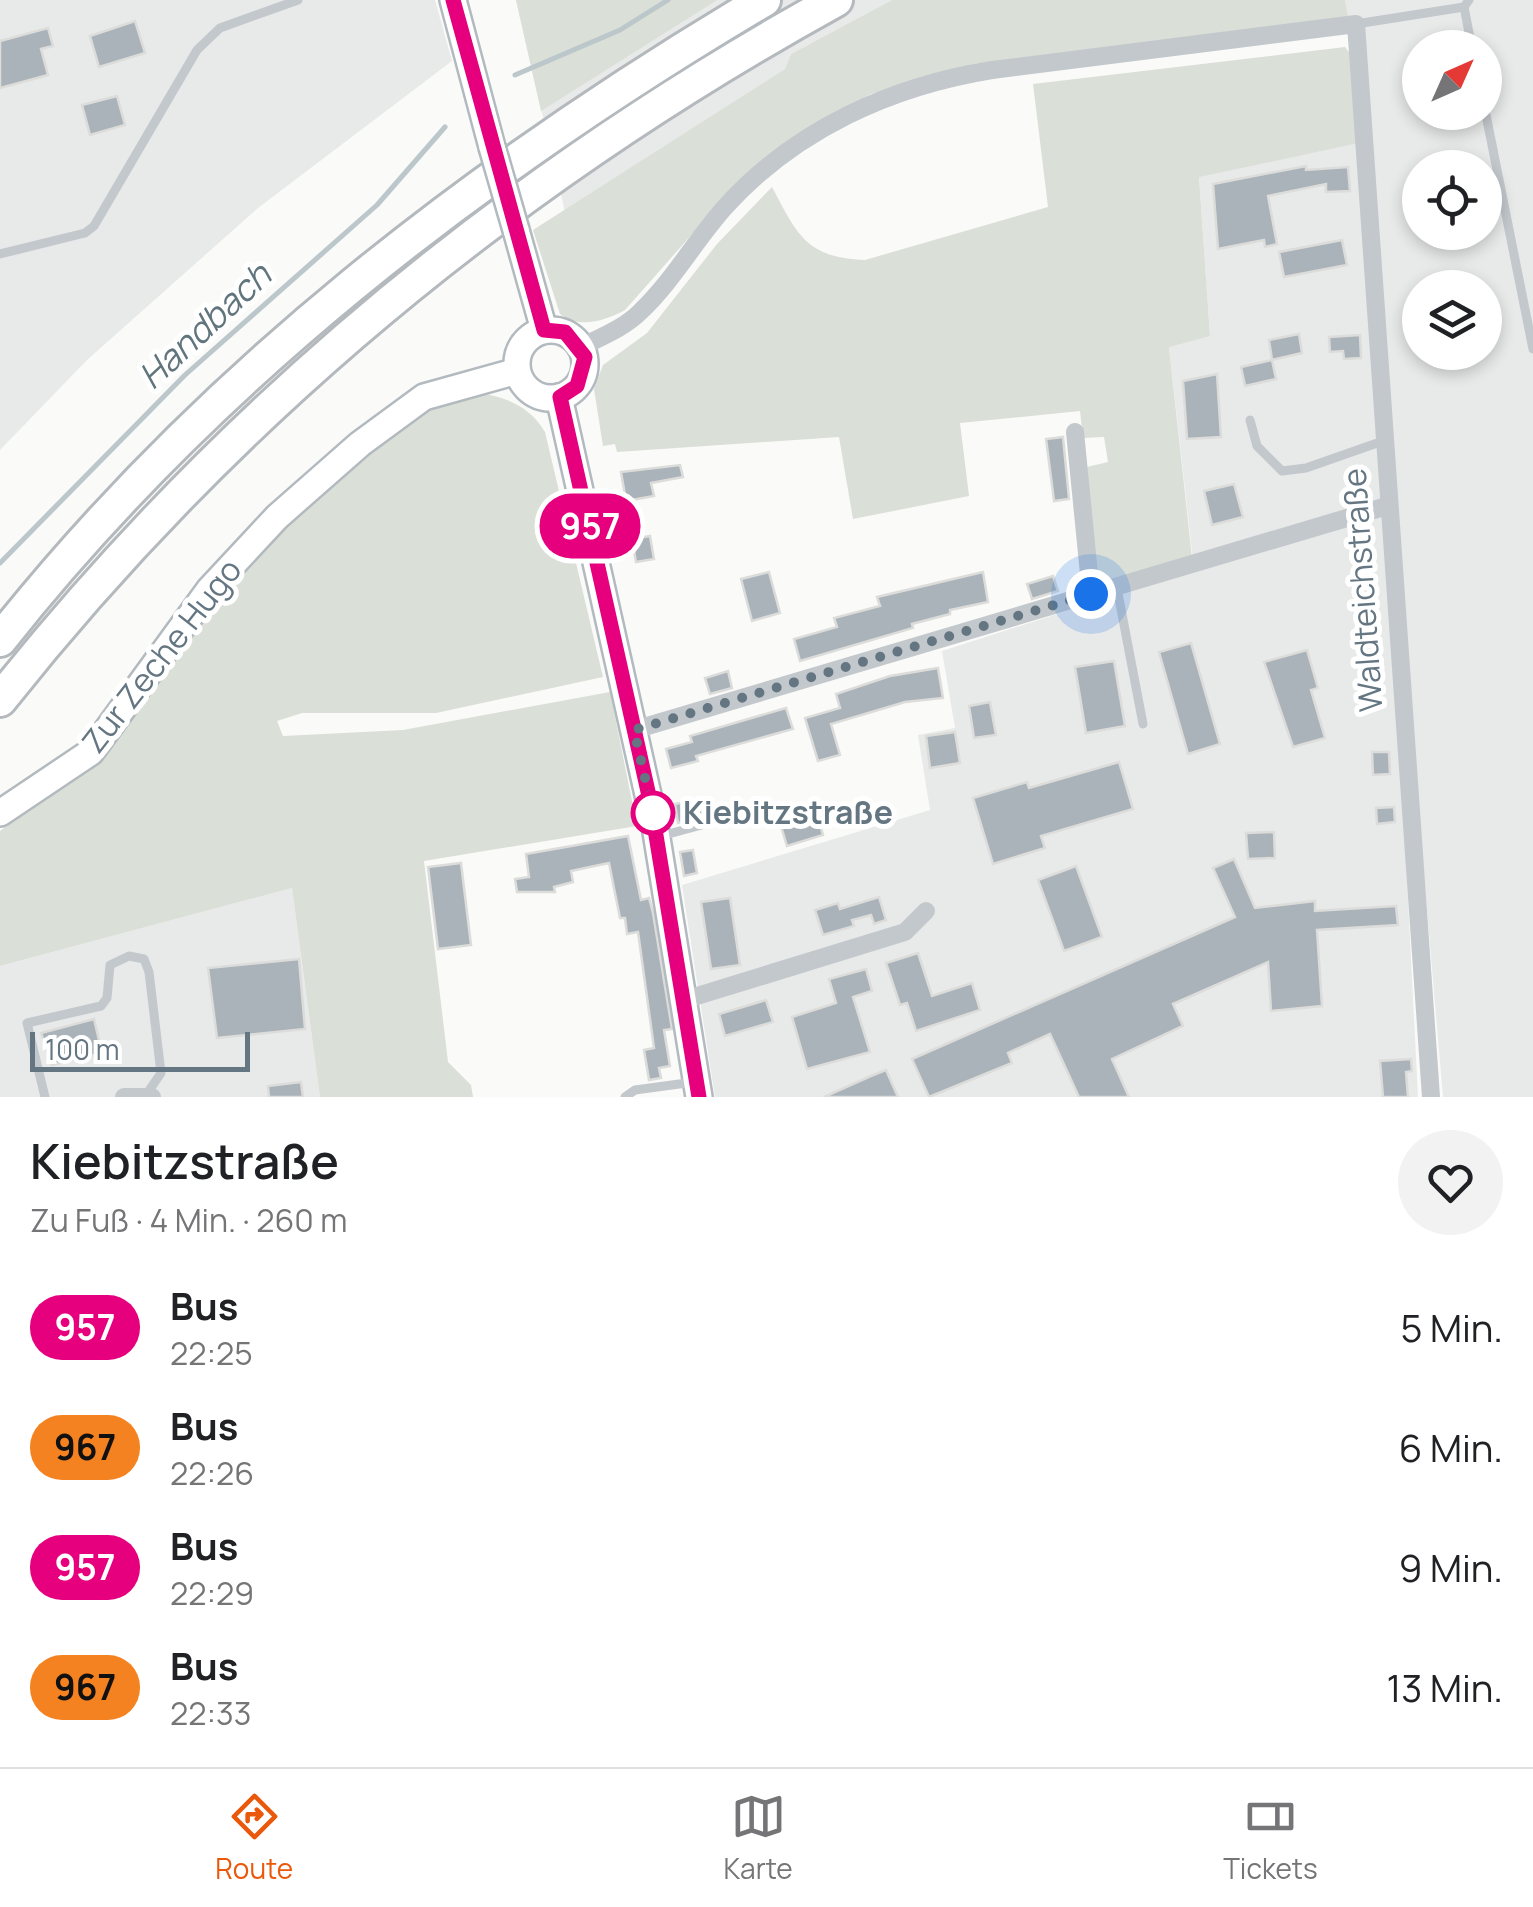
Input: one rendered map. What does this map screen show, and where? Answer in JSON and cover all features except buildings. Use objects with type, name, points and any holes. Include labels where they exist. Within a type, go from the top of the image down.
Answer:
[{"type":"highway","points":[[0,640],[163,460],[327,305],[565,123],[764,0]]},
{"type":"highway","points":[[0,700],[107,570],[188,485],[350,333],[423,272],[584,154],[836,0]]},
{"type":"street","points":[[456,9],[544,330]]},
{"type":"street","name":"Waldteichstraße","points":[[1356,24],[1382,441],[1431,1097]]},
{"type":"street","points":[[581,347],[638,315],[726,206],[768,166],[832,123],[878,100],[967,74],[1356,24]]},
{"type":"street","points":[[544,330],[565,332],[581,347],[582,378],[560,397],[528,390],[517,371],[525,340],[544,330]]},
{"type":"street","name":"Zur Zeche Hugo","points":[[0,813],[91,752],[209,590],[278,518],[360,444],[424,397],[517,371]]},
{"type":"street","points":[[560,397],[657,836],[698,1089]]},
{"type":"street","points":[[1075,432],[1091,594]]},
{"type":"street","points":[[634,730],[1387,506]]},
{"type":"street","points":[[684,1000],[905,932],[926,911]]},
{"type":"street","points":[[124,1097],[149,1096]]},
{"type":"lane","points":[[0,254],[84,233],[94,226],[197,50],[220,28],[298,0]]},
{"type":"lane","points":[[1356,24],[1466,4],[1470,30]]},
{"type":"lane","points":[[1489,130],[1533,349]]},
{"type":"lane","points":[[1250,420],[1257,446],[1282,471],[1306,468],[1382,441]]},
{"type":"lane","points":[[1117,588],[1143,724]]},
{"type":"lane","points":[[657,836],[764,808]]},
{"type":"lane","points":[[45,1097],[28,1022],[101,1006],[107,998],[110,965],[129,956],[146,963],[161,1073],[149,1096]]},
{"type":"lane","points":[[625,1097],[635,1090],[698,1089]]},
{"type":"shaded area","points":[[0,0],[435,0],[452,61],[258,208],[87,360],[0,450]]},
{"type":"shaded area","points":[[516,0],[892,0],[791,54],[785,69],[565,212]]},
{"type":"shaded area","points":[[516,0],[717,0],[541,111]]},
{"type":"shaded area","points":[[892,0],[1345,0],[1348,17],[973,64],[871,94],[795,136],[739,181],[625,310],[592,322],[567,319],[560,314],[533,230],[785,69],[791,54]]},
{"type":"shaded area","points":[[1345,0],[1533,0],[1533,1097],[1443,1097],[1421,839],[1404,820],[1418,1097],[715,1097],[682,885],[930,810],[918,735],[955,728],[942,651],[1194,570],[1169,346],[1210,335],[1199,176],[1359,143]]},
{"type":"shaded area","points":[[1345,47],[1351,55],[1359,143],[1199,177],[1210,336],[1169,347],[1192,558],[1105,586],[1095,581],[1087,467],[1108,462],[1104,437],[1083,438],[1080,411],[960,423],[969,496],[853,519],[839,437],[617,452],[615,444],[603,446],[594,389],[603,365],[647,333],[717,244],[772,187],[797,230],[816,248],[865,260],[1048,207],[1033,84]]},
{"type":"shaded area","points":[[480,393],[517,405],[533,416],[545,432],[603,677],[436,713],[302,713],[277,721],[283,736],[403,730],[610,692],[637,826],[424,861],[448,1062],[471,1085],[473,1097],[320,1097],[292,888],[0,966],[0,831],[77,775],[126,729],[213,603],[278,530],[358,458],[440,400]]},
{"type":"shaded area","points":[[292,888],[320,1097],[0,1097],[0,966]]},
{"type":"waterway","name":"Handbach","points":[[515,75],[620,30],[668,0]]},
{"type":"waterway","name":"Handbach","points":[[0,563],[185,375],[377,205],[445,127]]},
{"type":"bus line","name":"957","points":[[453,0],[544,330],[565,332],[574,338],[585,357],[582,378],[560,397],[651,805],[699,1097]]},
{"type":"place","name":"Kiebitzstraße","points":[[653,813]]},
{"type":"route","points":[[653,813],[634,730],[1091,594]]}]
